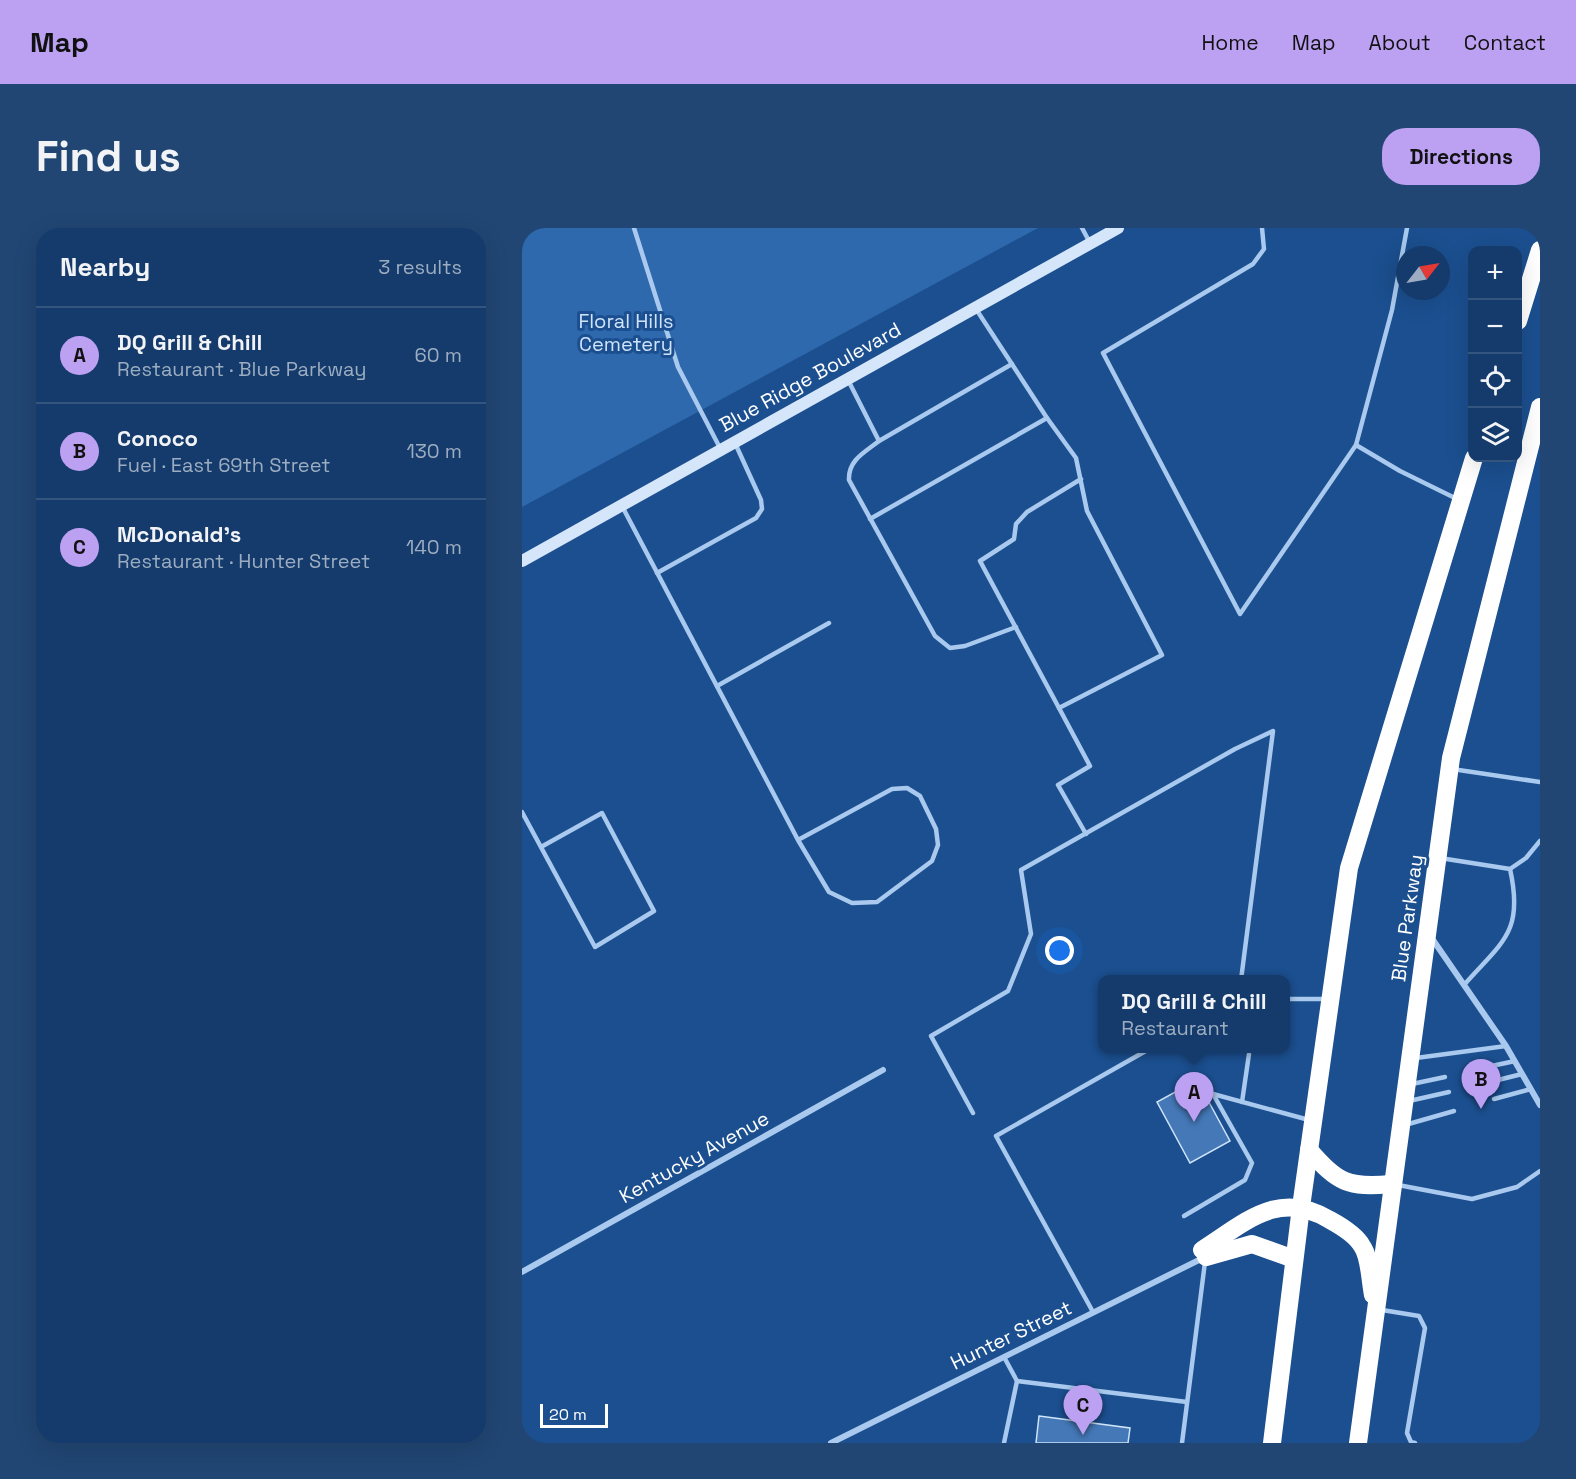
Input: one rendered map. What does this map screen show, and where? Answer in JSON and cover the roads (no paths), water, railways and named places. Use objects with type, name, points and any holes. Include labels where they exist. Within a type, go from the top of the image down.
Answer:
[{"type":"highway","points":[[1522,308],[1540,250]]},
{"type":"highway","name":"Blue Parkway","points":[[1358,1443],[1391,1184],[1450,768],[1540,407]]},
{"type":"highway","points":[[1272,1443],[1294,1259],[1349,868],[1473,462]]},
{"type":"highway","points":[[1309,1150],[1328,1172],[1352,1185],[1391,1184]]},
{"type":"highway","points":[[1204,1253],[1252,1218],[1277,1207],[1301,1207],[1342,1227],[1363,1246],[1376,1309]]},
{"type":"highway","points":[[1204,1253],[1252,1244],[1294,1259]]},
{"type":"main road","name":"Blue Ridge Boulevard","points":[[522,561],[1118,228]]},
{"type":"street","points":[[1428,931],[1506,1046],[1540,1105]]},
{"type":"street","name":"Kentucky Avenue","points":[[522,1272],[883,1070]]},
{"type":"street","name":"Hunter Street","points":[[831,1443],[1093,1312],[1204,1253]]},
{"type":"lane","points":[[634,228],[678,367],[720,450]]},
{"type":"lane","points":[[1082,228],[1090,243]]},
{"type":"lane","points":[[1262,228],[1264,249],[1253,264],[1103,353],[1240,614],[1356,445],[1392,310],[1407,228]]},
{"type":"lane","points":[[975,307],[1047,418],[1076,458],[1087,511],[1162,655],[1059,708]]},
{"type":"lane","points":[[1012,364],[879,441],[848,468],[849,480],[935,636],[950,648],[965,646],[1016,627]]},
{"type":"lane","points":[[847,378],[879,441]]},
{"type":"lane","points":[[870,519],[1047,418]]},
{"type":"lane","points":[[657,573],[756,518],[762,509],[735,442]]},
{"type":"lane","points":[[1356,445],[1400,471],[1462,501]]},
{"type":"lane","points":[[1081,479],[1027,512],[1016,524],[1014,539],[980,561],[1090,766],[1058,786],[1086,834]]},
{"type":"lane","points":[[621,506],[798,840],[829,892],[852,903],[877,902],[932,861],[938,845],[936,829],[920,796],[907,788],[892,789],[798,840]]},
{"type":"lane","points":[[717,686],[828,623]]},
{"type":"lane","points":[[973,1113],[931,1036],[1008,991],[1031,934],[1021,870],[1235,749],[1273,731],[1242,975]]},
{"type":"lane","points":[[1450,768],[1540,782]]},
{"type":"lane","points":[[522,812],[541,848],[595,947],[654,911],[602,813],[541,848]]},
{"type":"lane","points":[[1438,858],[1510,869],[1526,858],[1540,841]]},
{"type":"lane","points":[[1464,985],[1504,940],[1515,918],[1515,892],[1510,869]]},
{"type":"lane","points":[[1290,999],[1330,999]]},
{"type":"lane","points":[[1410,1058],[1506,1046]]},
{"type":"lane","points":[[1093,1312],[996,1136],[1142,1053]]},
{"type":"lane","points":[[1242,1102],[1249,1054]]},
{"type":"lane","points":[[1487,1067],[1515,1061]]},
{"type":"lane","points":[[1490,1082],[1522,1074]]},
{"type":"lane","points":[[1405,1094],[1445,1077]]},
{"type":"lane","points":[[1494,1099],[1531,1089]]},
{"type":"lane","points":[[1405,1094],[1449,1092]]},
{"type":"lane","points":[[1184,1216],[1245,1180],[1252,1162],[1213,1094],[1313,1121]]},
{"type":"lane","points":[[1400,1126],[1454,1111]]},
{"type":"lane","points":[[1391,1184],[1472,1199],[1517,1187],[1540,1171]]},
{"type":"lane","points":[[1182,1443],[1204,1253]]},
{"type":"lane","points":[[1376,1309],[1419,1316],[1425,1328],[1407,1434],[1411,1442],[1415,1443]]},
{"type":"lane","points":[[1004,1357],[1017,1381],[1004,1443]]},
{"type":"lane","points":[[1017,1381],[1187,1402]]},
{"type":"place","name":"Conoco","points":[[1481,1109]]},
{"type":"place","name":"DQ Grill & Chill","points":[[1194,1122]]},
{"type":"place","name":"McDonald's","points":[[1083,1435]]},
{"type":"park label","name":"Floral Hills Cemetery","points":[[626,332]]}]
